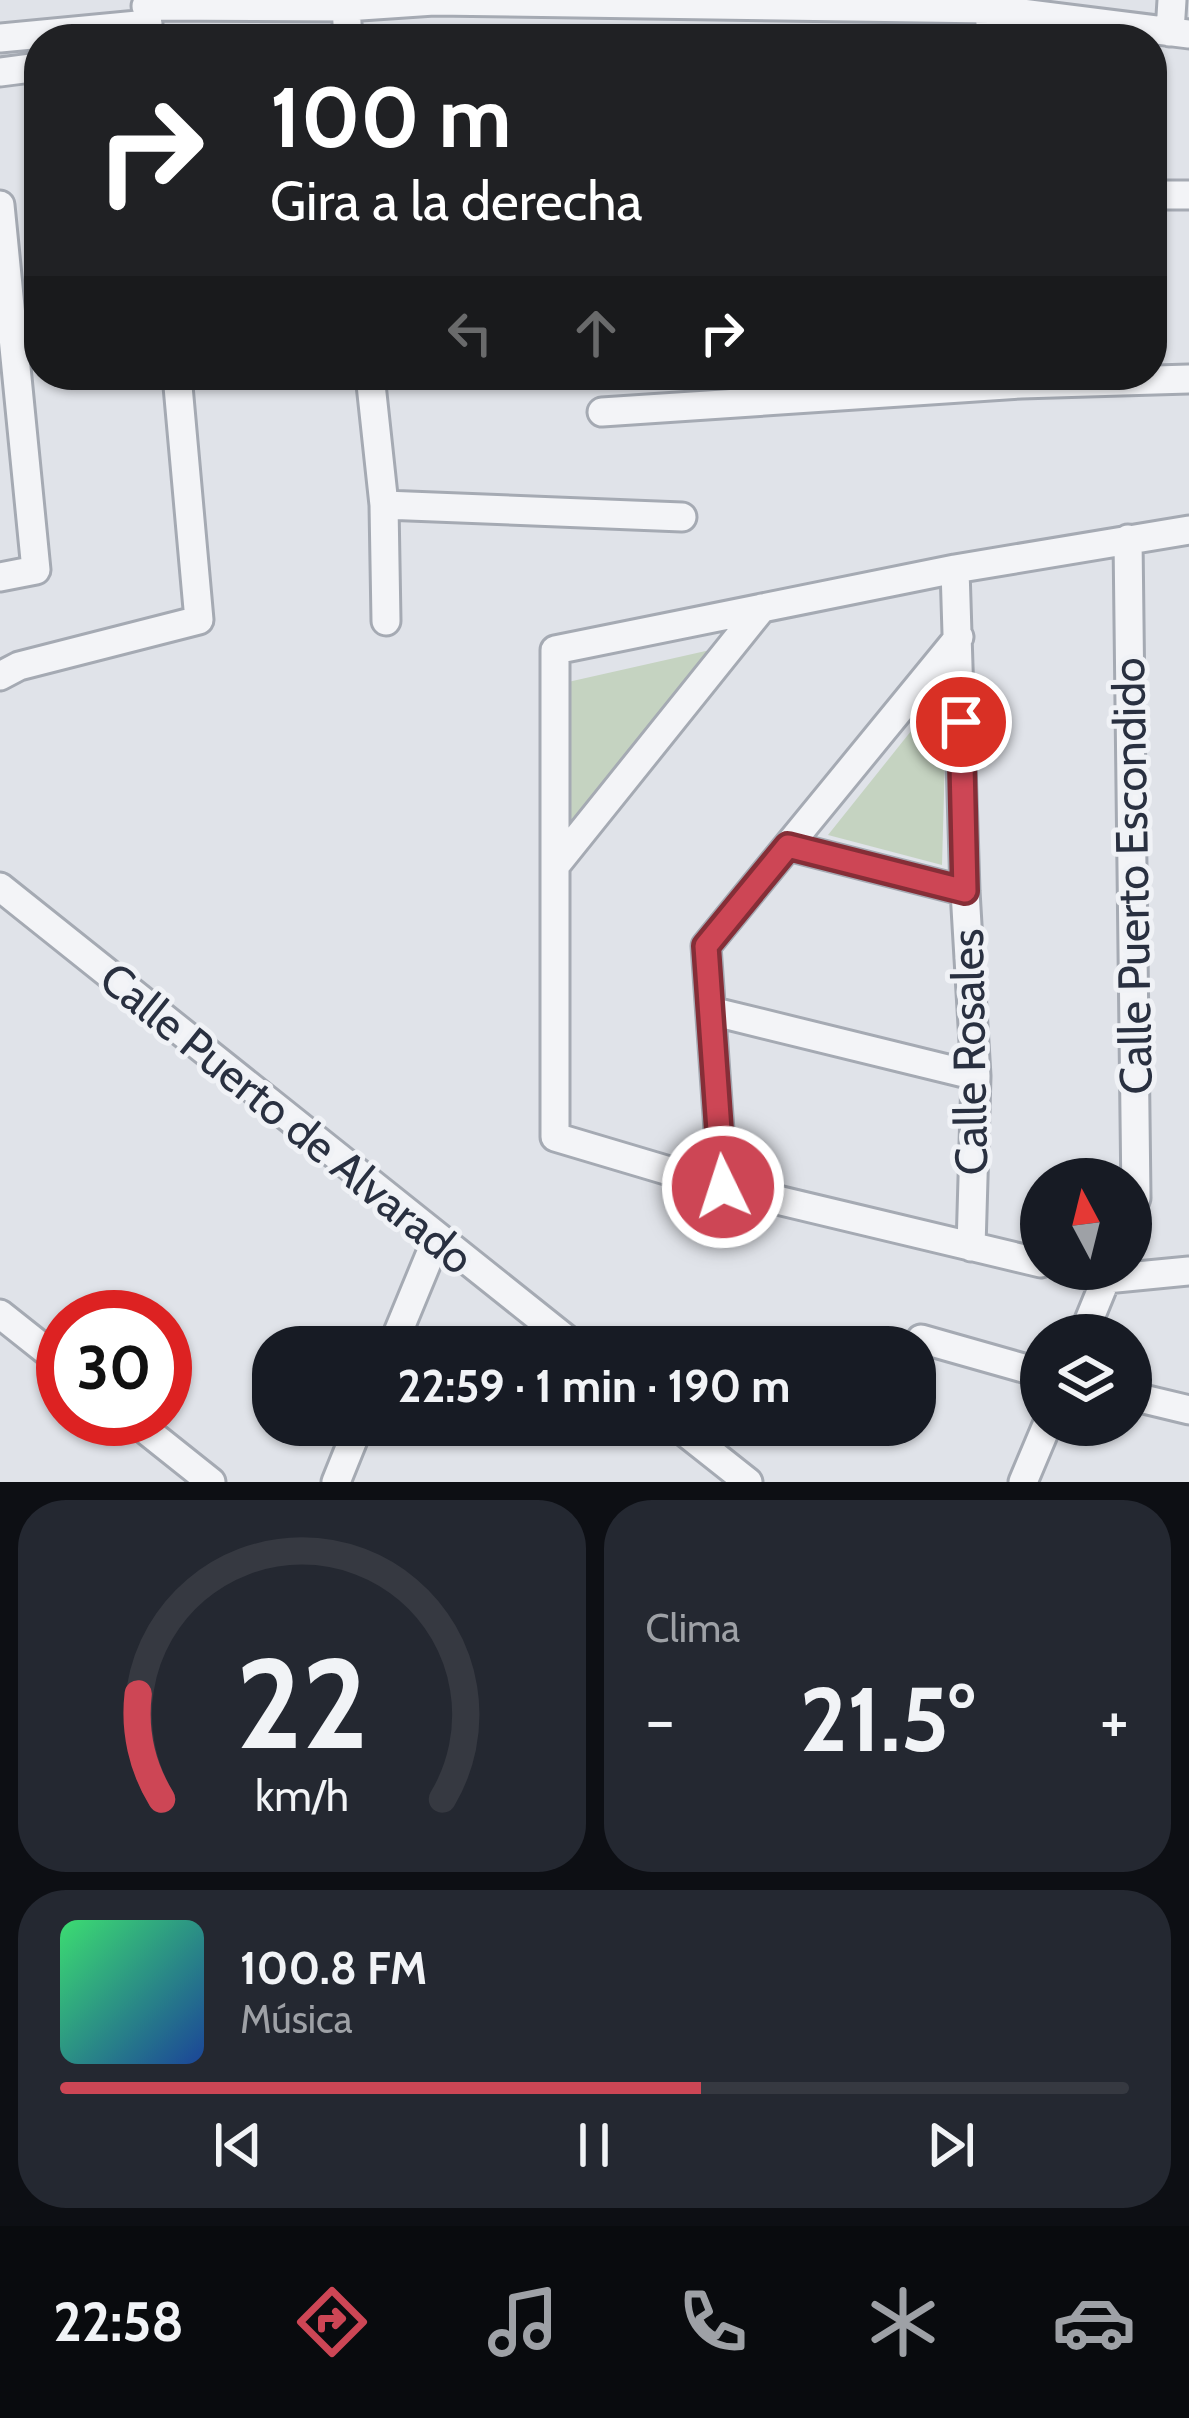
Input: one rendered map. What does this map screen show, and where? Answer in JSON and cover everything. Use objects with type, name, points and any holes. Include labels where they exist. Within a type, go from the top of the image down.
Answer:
[{"type":"street","points":[[98,24],[434,0],[988,4],[1120,24]]},
{"type":"street","points":[[1172,0],[1179,33]]},
{"type":"street","points":[[346,7],[347,24]]},
{"type":"street","points":[[0,205],[36,570],[0,577]]},
{"type":"street","points":[[10,671],[199,620],[178,390]]},
{"type":"street","points":[[372,390],[383,505],[386,621]]},
{"type":"street","points":[[602,412],[876,390]]},
{"type":"street","points":[[383,505],[682,517]]},
{"type":"street","points":[[1020,1258],[723,1187],[555,1137],[555,650],[955,569],[1189,530]]},
{"type":"street","name":"Calle Puerto Escondido","points":[[1128,539],[1136,1158]]},
{"type":"street","name":"Calle Rosales","points":[[955,569],[976,1076],[971,1247]]},
{"type":"street","points":[[556,866],[762,608]]},
{"type":"street","points":[[723,1187],[706,946],[959,637]]},
{"type":"street","points":[[788,846],[965,891]]},
{"type":"street","name":"Calle Puerto de Alvarado","points":[[0,887],[549,1326]]},
{"type":"street","points":[[711,1011],[976,1076]]},
{"type":"street","points":[[401,1326],[437,1238]]},
{"type":"street","points":[[1152,1272],[1189,1271]]},
{"type":"street","points":[[0,1314],[36,1343]]},
{"type":"street","points":[[936,1343],[1020,1367]]},
{"type":"street","points":[[1152,1401],[1189,1410]]},
{"type":"street","points":[[166,1446],[211,1482]]},
{"type":"street","points":[[336,1482],[351,1446]]},
{"type":"street","points":[[703,1446],[748,1482]]},
{"type":"street","points":[[1023,1482],[1038,1446]]},
{"type":"green space","points":[[719,648],[564,842],[568,682]]},
{"type":"green space","points":[[947,686],[942,865],[828,835]]},
{"type":"route","points":[[723,1187],[706,946],[788,846],[965,891],[961,722]]}]
